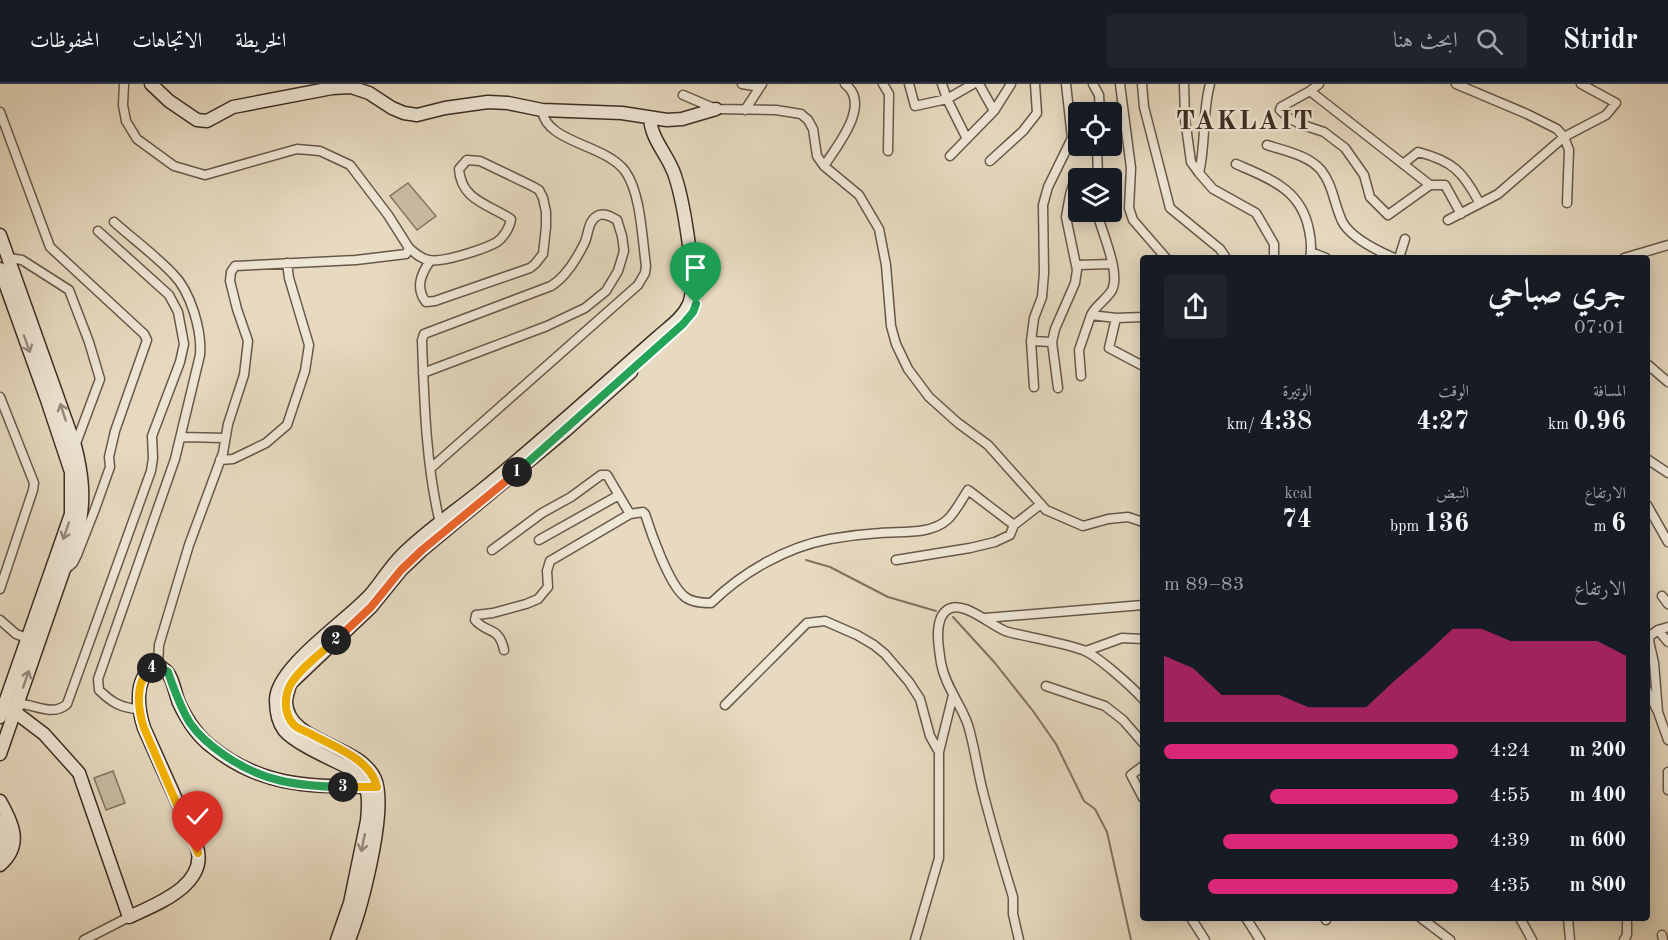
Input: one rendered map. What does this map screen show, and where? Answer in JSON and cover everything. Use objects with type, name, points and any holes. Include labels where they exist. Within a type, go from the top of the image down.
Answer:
[{"type":"street","points":[[124,84],[123,105],[126,121],[137,139],[174,166],[205,175],[297,149],[321,151],[350,165],[388,215],[409,248],[430,261],[453,258],[497,241],[510,227],[511,219],[469,196],[464,189],[460,181],[459,169],[467,160],[480,161],[539,190],[543,198],[546,227],[543,254],[530,268],[435,301],[426,302],[421,295],[419,283],[430,261]]},
{"type":"street","points":[[152,84],[169,101],[188,114],[197,120],[207,121],[233,107],[332,88],[351,87],[369,93],[392,108],[417,115],[445,108],[488,102],[508,103],[542,110],[622,113],[650,118],[682,119],[716,109]]},
{"type":"street","points":[[742,84],[761,86],[745,111]]},
{"type":"street","points":[[824,166],[850,126],[855,96],[845,84]]},
{"type":"street","points":[[883,84],[889,94],[888,151]]},
{"type":"street","points":[[909,84],[915,106],[946,99],[973,84]]},
{"type":"street","points":[[942,84],[946,99],[966,137]]},
{"type":"street","points":[[979,84],[994,111]]},
{"type":"street","points":[[950,156],[966,137],[994,111],[1011,84]]},
{"type":"street","points":[[990,161],[1023,131],[1037,113],[1035,84]]},
{"type":"street","points":[[1034,387],[1031,340],[1034,318],[1042,297],[1043,205],[1048,187],[1072,138],[1066,84]]},
{"type":"street","points":[[1093,84],[1099,95],[1099,102]]},
{"type":"street","points":[[1120,84],[1131,168],[1129,208],[1132,220],[1163,255]]},
{"type":"street","points":[[1143,84],[1144,107],[1170,208],[1220,249],[1224,255]]},
{"type":"street","points":[[1184,84],[1185,119],[1191,162],[1213,189],[1256,213],[1274,244],[1274,255]]},
{"type":"street","points":[[1199,173],[1203,158],[1204,115],[1210,84]]},
{"type":"street","points":[[1319,84],[1281,107],[1280,110],[1296,122],[1324,132],[1345,148],[1364,175],[1370,197],[1388,215],[1430,185],[1445,185],[1461,214]]},
{"type":"street","points":[[1456,84],[1557,129],[1564,137],[1569,150],[1566,203]]},
{"type":"street","points":[[1448,220],[1498,194],[1564,137],[1606,115],[1616,103],[1581,84]]},
{"type":"street","points":[[1310,91],[1430,185]]},
{"type":"street","points":[[683,95],[716,109],[776,110],[801,114],[808,120],[813,129],[817,156],[824,166],[859,195],[879,230],[886,265],[891,326],[896,344],[908,369],[929,397],[958,423],[988,445],[1046,510],[1083,526],[1108,519],[1128,517],[1140,521]]},
{"type":"street","points":[[431,468],[638,285],[645,273],[646,266],[636,197],[626,173],[608,155],[554,131],[546,123],[542,110]]},
{"type":"street","points":[[0,112],[50,247],[144,334],[147,340],[115,431],[109,457],[110,467],[99,498],[77,555],[68,569],[64,569]]},
{"type":"street","points":[[337,940],[350,903],[375,779],[356,759],[294,725],[288,713],[286,700],[290,684],[371,607],[401,570],[441,528],[565,431],[683,324],[693,312],[698,293],[698,275],[681,173],[659,129],[650,118]]},
{"type":"street","points":[[1267,145],[1308,159],[1320,169],[1329,183],[1343,223],[1376,250],[1387,255]]},
{"type":"street","points":[[1403,164],[1418,152],[1431,155],[1457,168],[1479,202]]},
{"type":"street","points":[[1236,164],[1273,180],[1296,199],[1307,219],[1311,241],[1310,255]]},
{"type":"street","points":[[1058,388],[1052,342],[1055,329],[1075,283],[1077,265],[1066,217],[1068,208]]},
{"type":"street","points":[[423,373],[548,326],[585,308],[606,291],[618,271],[624,251],[617,220],[606,214],[597,216],[590,223],[585,242],[562,279],[551,286],[424,334],[422,340],[423,373],[424,406],[441,528]]},
{"type":"street","points":[[114,222],[175,275],[199,328],[200,355],[182,437],[98,679],[99,690],[109,700],[124,708],[138,709]]},
{"type":"street","points":[[1081,376],[1079,350],[1091,315],[1111,291],[1115,280],[1099,222]]},
{"type":"street","points":[[6,712],[22,704],[51,711],[60,710],[67,704],[151,471],[152,435],[180,362],[184,344],[178,312],[169,295],[98,231]]},
{"type":"street","points":[[0,234],[75,446],[82,479],[82,512],[64,569],[6,712]]},
{"type":"street","points":[[1400,255],[1406,239]]},
{"type":"street","points":[[1634,255],[1668,245]]},
{"type":"street","points":[[158,666],[159,645],[182,567],[220,460],[244,375],[248,341],[230,281],[231,272],[236,266],[356,260],[406,254],[409,248]]},
{"type":"street","points":[[9,258],[22,260],[69,290],[89,342],[100,379],[75,446]]},
{"type":"street","points":[[220,460],[233,459],[279,434],[287,424],[305,371],[309,345],[289,278],[287,262]]},
{"type":"street","points":[[1077,265],[1112,264]]},
{"type":"street","points":[[0,269],[71,472],[72,494],[71,514],[27,638],[6,712],[0,754]]},
{"type":"street","points":[[1091,315],[1116,318],[1140,317]]},
{"type":"street","points":[[1116,318],[1109,348],[1140,364]]},
{"type":"street","points":[[1031,340],[1052,342]]},
{"type":"street","points":[[1650,367],[1668,382]]},
{"type":"street","points":[[0,398],[34,483],[0,589]]},
{"type":"street","points":[[182,437],[225,438]]},
{"type":"street","points":[[1650,461],[1668,473]]},
{"type":"street","points":[[492,550],[542,513],[571,497],[601,475],[606,475],[630,514]]},
{"type":"street","points":[[504,650],[500,637],[493,630],[478,624],[475,620],[476,615],[513,608],[538,599],[548,587],[547,571],[550,561],[630,514],[643,512],[645,514],[666,568],[684,597],[701,603],[711,603],[743,576],[782,554],[828,539],[881,532],[925,530],[946,520],[968,490],[1014,525]]},
{"type":"street","points":[[539,540],[619,495]]},
{"type":"street","points":[[896,560],[995,542],[1010,535],[1014,525],[1041,504]]},
{"type":"street","points":[[1650,510],[1668,542]]},
{"type":"street","points":[[1662,596],[1668,604]]},
{"type":"street","points":[[984,618],[1140,605]]},
{"type":"street","points":[[1018,940],[1012,897],[982,789],[968,725],[945,679],[941,665],[939,645],[941,619],[946,611],[963,608],[1002,630],[1086,651],[1130,685],[1140,696]]},
{"type":"street","points":[[0,621],[16,634],[27,638]]},
{"type":"street","points":[[725,705],[807,623],[825,621],[874,645],[909,682],[920,699],[930,736],[939,752]]},
{"type":"street","points":[[1650,636],[1668,627]]},
{"type":"street","points":[[1658,630],[1668,642]]},
{"type":"street","points":[[1086,651],[1122,638],[1140,639]]},
{"type":"street","points":[[1650,645],[1654,663],[1658,712]]},
{"type":"street","points":[[158,666],[168,672],[179,702],[199,735],[240,766],[255,774],[280,782],[313,786],[372,787]]},
{"type":"street","points":[[84,940],[129,916],[154,906],[179,890],[194,874],[198,858],[196,844],[144,728],[138,709],[139,695],[145,676],[148,671],[158,666]]},
{"type":"street","points":[[1046,686],[1105,705],[1123,720],[1140,740]]},
{"type":"street","points":[[915,940],[939,858],[939,752],[953,694]]},
{"type":"street","points":[[1650,696],[1668,740]]},
{"type":"street","points":[[6,712],[44,734],[79,773],[129,916]]},
{"type":"street","points":[[1140,768],[1131,775],[1140,792]]},
{"type":"street","points":[[1668,772],[1668,790]]},
{"type":"street","points":[[349,940],[358,914],[375,837],[379,797],[372,787]]},
{"type":"street","points":[[0,801],[15,834],[9,857],[0,865]]},
{"type":"street","points":[[0,822],[4,834],[3,847],[0,851]]},
{"type":"street","points":[[1193,921],[1205,940]]},
{"type":"street","points":[[1247,921],[1260,940]]},
{"type":"street","points":[[1425,921],[1450,940]]},
{"type":"street","points":[[1522,921],[1532,940]]},
{"type":"street","points":[[1568,921],[1570,940]]},
{"type":"street","points":[[1624,940],[1627,935],[1627,921]]},
{"type":"shaded area","points":[[408,183],[436,216],[417,230],[390,196]]},
{"type":"shaded area","points":[[113,771],[125,803],[106,810],[94,778]]},
{"type":"waterway","points":[[806,560],[830,567],[888,597],[936,611]]},
{"type":"waterway","points":[[953,617],[995,663],[1033,711],[1056,744],[1084,801],[1095,809],[1107,832],[1131,940]]},
{"type":"district","name":"TAKLAIT","points":[[1245,121]]},
{"type":"route","points":[[198,853],[138,709],[139,695],[148,671],[158,666],[168,672],[179,702],[199,735],[212,747],[255,774],[280,782],[313,786],[377,787],[375,779],[367,768],[356,759],[294,725],[288,713],[286,700],[290,684],[371,607],[401,570],[422,550],[565,431],[683,324],[693,312],[696,304]]}]
